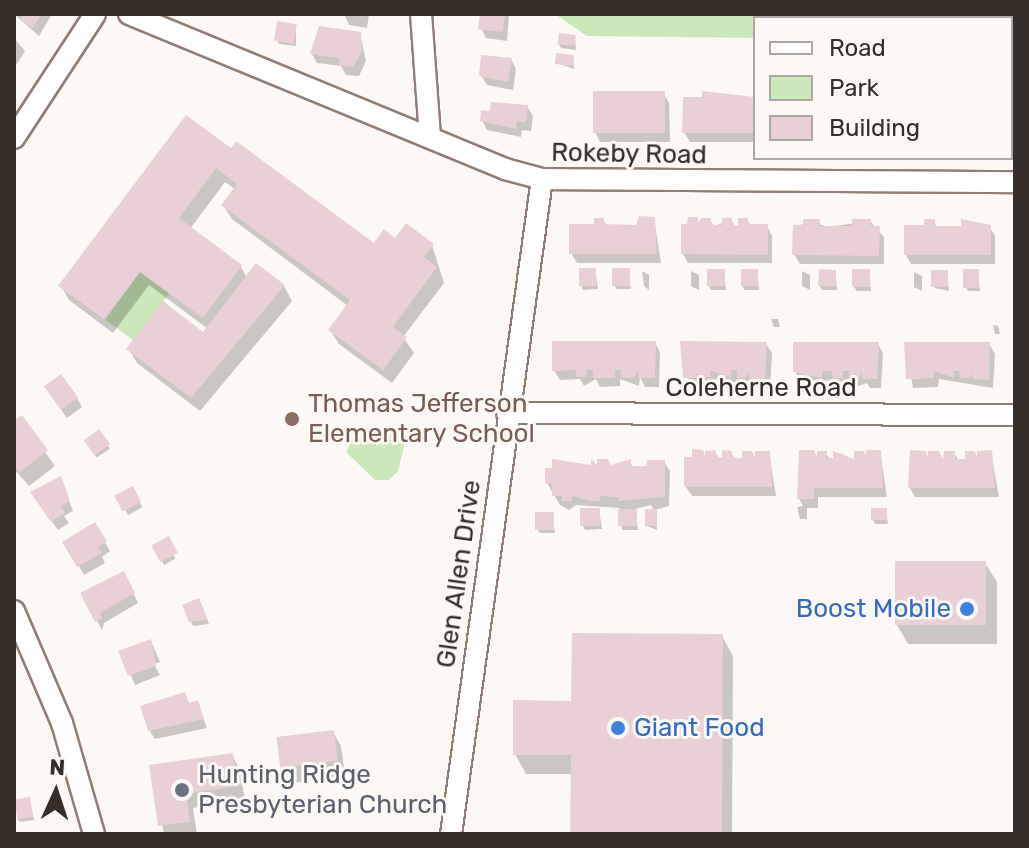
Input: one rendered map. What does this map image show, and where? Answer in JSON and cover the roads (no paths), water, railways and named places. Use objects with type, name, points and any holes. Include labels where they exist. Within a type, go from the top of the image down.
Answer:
[{"type":"street","points":[[14,138],[95,14]]},
{"type":"street","name":"Rokeby Road","points":[[129,14],[430,138],[542,179],[1015,182]]},
{"type":"street","points":[[421,14],[430,138]]},
{"type":"street","name":"Glen Allen Drive","points":[[451,834],[507,413],[542,179]]},
{"type":"street","name":"Coleherne Road","points":[[507,413],[1015,415]]},
{"type":"street","points":[[14,611],[62,723],[94,834]]},
{"type":"place","name":"Thomas Jefferson Elementary School","points":[[292,419]]},
{"type":"place","name":"Boost Mobile","points":[[967,609]]},
{"type":"place","name":"Giant Food","points":[[618,728]]},
{"type":"place","name":"Hunting Ridge Presbyterian Church","points":[[182,790]]}]
